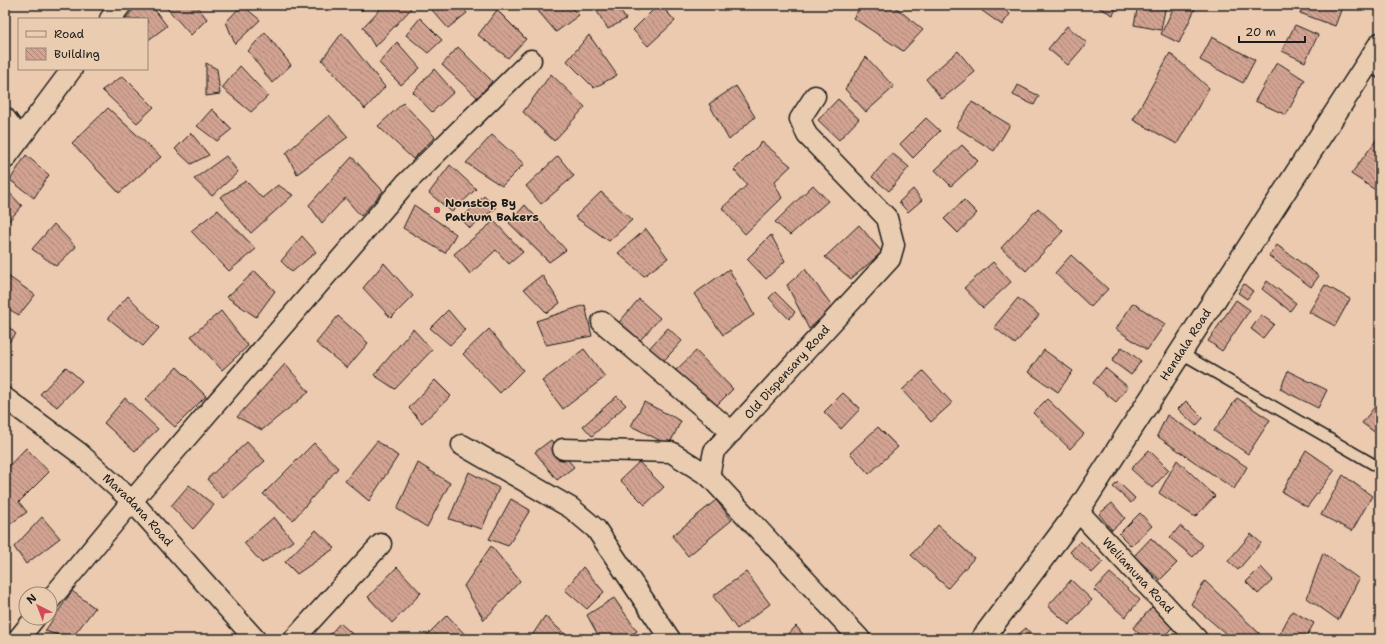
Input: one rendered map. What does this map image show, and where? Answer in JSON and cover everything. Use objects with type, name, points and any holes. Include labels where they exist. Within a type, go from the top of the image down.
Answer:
[{"type":"main road","name":"Hendala Road","points":[[982,639],[1078,511],[1181,353],[1373,68],[1380,44]]},
{"type":"street","points":[[111,18],[121,5]]},
{"type":"street","points":[[58,590],[132,501],[405,184],[531,60]]},
{"type":"street","points":[[5,159],[71,70]]},
{"type":"street","name":"Old Dispensary Road","points":[[709,476],[714,451],[890,259],[894,245],[887,218],[807,135],[800,119],[814,96]]},
{"type":"street","points":[[5,118],[20,138]]},
{"type":"street","points":[[602,322],[732,432]]},
{"type":"street","name":"Maradana Road","points":[[5,398],[78,452],[132,501],[256,639]]},
{"type":"street","points":[[462,445],[571,508],[596,528],[670,639]]},
{"type":"street","points":[[563,449],[670,452],[709,476],[860,639]]},
{"type":"street","name":"Weliamuna Road","points":[[1078,511],[1197,639]]},
{"type":"street","points":[[294,639],[381,544]]},
{"type":"street","points":[[18,639],[29,626]]},
{"type":"lane","points":[[1181,353],[1380,468]]},
{"type":"building","points":[[138,5],[151,5],[167,26],[148,40],[148,18],[126,18]]},
{"type":"building","points":[[164,5],[196,5],[207,19],[191,35]]},
{"type":"building","points":[[242,5],[260,20],[235,44],[226,22]]},
{"type":"building","points":[[357,5],[367,5],[361,11]]},
{"type":"building","points":[[384,5],[407,5],[411,9],[375,47],[363,27]]},
{"type":"building","points":[[436,5],[460,5],[467,13],[448,28],[432,10]]},
{"type":"building","points":[[533,5],[568,5],[579,15],[556,32]]},
{"type":"building","points":[[593,5],[616,5],[626,19],[608,29]]},
{"type":"building","points":[[633,5],[644,5],[637,11]]},
{"type":"building","points":[[658,5],[661,5],[675,21],[648,46],[633,30]]},
{"type":"building","points":[[862,5],[893,5],[923,30],[903,51],[853,18]]},
{"type":"building","points":[[985,5],[998,5],[1010,14],[1002,25],[981,10]]},
{"type":"building","points":[[1094,5],[1118,5],[1113,15]]},
{"type":"building","points":[[1138,5],[1166,5],[1161,30],[1134,25]]},
{"type":"building","points":[[1175,5],[1186,5],[1195,9],[1179,43],[1161,34]]},
{"type":"building","points":[[1303,5],[1343,5],[1335,26],[1300,13]]},
{"type":"building","points":[[497,10],[526,39],[508,58],[478,35]]},
{"type":"building","points":[[420,18],[442,40],[428,53],[406,35]]},
{"type":"building","points":[[1295,25],[1318,35],[1305,62],[1282,51]]},
{"type":"building","points":[[1067,26],[1087,43],[1068,65],[1048,49]]},
{"type":"building","points":[[265,32],[291,65],[272,83],[248,51]]},
{"type":"building","points":[[342,33],[385,87],[365,109],[322,60]]},
{"type":"building","points":[[589,35],[617,75],[594,88],[567,61]]},
{"type":"building","points":[[1212,37],[1255,60],[1243,83],[1200,60]]},
{"type":"building","points":[[397,42],[420,68],[401,85],[379,63]]},
{"type":"building","points":[[458,47],[492,81],[478,98],[442,65]]},
{"type":"building","points":[[958,51],[975,72],[942,99],[926,79]]},
{"type":"building","points":[[1170,53],[1209,88],[1177,144],[1133,120]]},
{"type":"building","points":[[866,57],[894,87],[866,112],[845,89]]},
{"type":"building","points":[[1277,62],[1305,80],[1286,115],[1255,101]]},
{"type":"building","points":[[206,63],[217,69],[220,94],[206,96]]},
{"type":"building","points":[[240,66],[268,96],[251,112],[222,88]]},
{"type":"building","points":[[434,69],[454,92],[432,112],[413,92]]},
{"type":"building","points":[[551,74],[585,107],[554,141],[523,112]]},
{"type":"building","points":[[123,76],[154,107],[137,123],[102,90]]},
{"type":"building","points":[[1018,85],[1039,96],[1034,105],[1013,95]]},
{"type":"building","points":[[736,86],[755,117],[729,140],[709,104]]},
{"type":"building","points":[[838,99],[859,119],[839,140],[818,120]]},
{"type":"building","points":[[972,102],[1010,125],[994,151],[956,127]]},
{"type":"building","points":[[403,103],[435,137],[413,159],[378,126]]},
{"type":"building","points":[[108,108],[161,157],[119,193],[72,143]]},
{"type":"building","points":[[212,109],[232,129],[217,141],[197,126]]},
{"type":"building","points":[[329,115],[348,137],[297,174],[286,153]]},
{"type":"building","points":[[926,118],[940,131],[913,158],[900,144]]},
{"type":"building","points":[[191,133],[209,155],[191,164],[175,149]]},
{"type":"building","points":[[492,135],[524,164],[502,186],[466,163]]},
{"type":"building","points":[[1380,135],[1380,193],[1351,174]]},
{"type":"building","points":[[762,142],[791,166],[774,182],[782,198],[745,234],[722,208],[747,185],[734,170]]},
{"type":"building","points":[[962,145],[978,161],[951,186],[935,170]]},
{"type":"building","points":[[892,153],[909,167],[889,191],[872,177]]},
{"type":"building","points":[[26,155],[49,175],[34,198],[10,180]]},
{"type":"building","points":[[226,156],[238,172],[212,196],[194,179]]},
{"type":"building","points":[[558,156],[574,176],[541,204],[526,186]]},
{"type":"building","points":[[352,157],[383,191],[361,216],[345,198],[322,223],[309,205]]},
{"type":"building","points":[[450,165],[476,189],[452,212],[429,193]]},
{"type":"building","points":[[246,181],[262,198],[278,185],[293,195],[251,233],[220,197]]},
{"type":"building","points":[[813,185],[828,201],[790,235],[775,222]]},
{"type":"building","points":[[5,188],[22,206],[5,225]]},
{"type":"building","points":[[913,189],[922,200],[908,212],[899,202]]},
{"type":"building","points":[[601,192],[632,220],[609,241],[575,217]]},
{"type":"building","points":[[484,196],[496,208],[470,228],[461,219]]},
{"type":"building","points":[[964,200],[977,213],[958,233],[944,219]]},
{"type":"building","points":[[414,205],[456,234],[445,253],[403,228]]},
{"type":"building","points":[[525,205],[566,250],[549,262],[509,223]]},
{"type":"building","points":[[1038,208],[1063,231],[1026,271],[1001,248]]},
{"type":"building","points":[[218,210],[256,249],[229,271],[191,231]]},
{"type":"building","points":[[494,221],[523,252],[509,264],[496,250],[470,274],[454,254]]},
{"type":"building","points":[[54,224],[76,247],[56,266],[32,249]]},
{"type":"building","points":[[859,225],[882,252],[851,279],[825,257]]},
{"type":"building","points":[[646,229],[668,258],[644,276],[618,253]]},
{"type":"building","points":[[771,235],[785,261],[766,279],[747,259]]},
{"type":"building","points":[[302,236],[316,252],[292,272],[281,261]]},
{"type":"building","points":[[1277,245],[1319,276],[1311,287],[1269,256]]},
{"type":"building","points":[[1071,255],[1108,289],[1091,307],[1055,273]]},
{"type":"building","points":[[993,262],[1011,282],[983,308],[964,288]]},
{"type":"building","points":[[384,263],[413,296],[391,318],[363,288]]},
{"type":"building","points":[[729,269],[754,315],[723,335],[694,294]]},
{"type":"building","points":[[805,269],[833,307],[809,329],[787,285]]},
{"type":"building","points":[[255,271],[275,291],[256,317],[227,297]]},
{"type":"building","points":[[5,274],[35,295],[19,315],[5,307]]},
{"type":"building","points":[[542,275],[560,303],[547,313],[524,289]]},
{"type":"building","points":[[1267,281],[1296,303],[1290,311],[1262,289]]},
{"type":"building","points":[[1244,284],[1253,291],[1247,299],[1238,293]]},
{"type":"building","points":[[1325,285],[1350,299],[1335,326],[1309,312]]},
{"type":"building","points":[[775,292],[795,312],[789,319],[769,298]]},
{"type":"building","points":[[128,296],[159,328],[143,346],[108,318]]},
{"type":"building","points":[[1018,298],[1039,315],[1015,344],[994,327]]},
{"type":"building","points":[[639,299],[660,318],[635,346],[615,327]]},
{"type":"building","points":[[1236,300],[1250,310],[1222,351],[1208,341]]},
{"type":"building","points":[[1133,303],[1165,324],[1147,350],[1116,329]]},
{"type":"building","points":[[585,305],[592,336],[546,345],[536,321]]},
{"type":"building","points":[[448,310],[465,330],[450,345],[430,328]]},
{"type":"building","points":[[221,311],[248,346],[222,370],[191,336]]},
{"type":"building","points":[[1261,315],[1274,324],[1263,338],[1251,329]]},
{"type":"building","points":[[338,316],[368,343],[347,368],[316,343]]},
{"type":"building","points":[[5,323],[16,334],[5,346]]},
{"type":"building","points":[[668,328],[682,341],[657,368],[643,355]]},
{"type":"building","points":[[413,329],[432,350],[395,389],[374,375]]},
{"type":"building","points":[[489,329],[523,370],[500,393],[463,354]]},
{"type":"building","points":[[1122,347],[1141,361],[1131,375],[1112,361]]},
{"type":"building","points":[[584,349],[605,377],[563,409],[542,381]]},
{"type":"building","points":[[1044,350],[1073,371],[1058,392],[1028,372]]},
{"type":"building","points":[[696,351],[733,389],[712,410],[674,372]]},
{"type":"building","points":[[285,364],[309,392],[262,430],[237,417]]},
{"type":"building","points":[[66,367],[82,381],[57,407],[40,394]]},
{"type":"building","points":[[177,367],[206,396],[175,427],[145,400]]},
{"type":"building","points":[[1105,368],[1128,387],[1116,402],[1093,383]]},
{"type":"building","points":[[923,371],[952,403],[931,422],[902,390]]},
{"type":"building","points":[[1288,371],[1327,390],[1318,408],[1280,389]]},
{"type":"building","points":[[435,380],[451,396],[422,423],[409,408]]},
{"type":"building","points":[[843,393],[860,409],[841,429],[824,412]]},
{"type":"building","points":[[617,396],[626,405],[592,436],[583,426]]},
{"type":"building","points":[[125,398],[158,429],[135,451],[104,423]]},
{"type":"building","points":[[1237,398],[1270,420],[1248,454],[1214,431]]},
{"type":"building","points":[[1047,399],[1084,434],[1070,449],[1033,413]]},
{"type":"building","points":[[1380,400],[1380,436],[1362,423]]},
{"type":"building","points":[[1186,401],[1203,418],[1196,426],[1178,409]]},
{"type":"building","points":[[644,402],[681,421],[669,445],[631,426]]},
{"type":"building","points":[[1167,415],[1247,467],[1234,489],[1157,436]]},
{"type":"building","points":[[878,427],[898,447],[869,474],[850,453]]},
{"type":"building","points":[[551,440],[574,467],[557,480],[535,452]]},
{"type":"building","points":[[377,441],[398,456],[369,501],[345,481]]},
{"type":"building","points":[[247,442],[265,461],[223,498],[207,479]]},
{"type":"building","points":[[314,443],[338,468],[293,520],[263,494]]},
{"type":"building","points":[[26,448],[49,472],[19,502],[27,512],[5,528],[5,470]]},
{"type":"building","points":[[1149,450],[1169,470],[1152,488],[1131,469]]},
{"type":"building","points":[[1306,450],[1335,470],[1307,507],[1282,492]]},
{"type":"building","points":[[1177,460],[1215,496],[1195,517],[1159,493]]},
{"type":"building","points":[[639,462],[664,487],[645,505],[620,480]]},
{"type":"building","points":[[418,463],[450,483],[427,527],[397,509]]},
{"type":"building","points":[[469,472],[499,488],[482,529],[449,519]]},
{"type":"building","points":[[1343,475],[1372,496],[1352,531],[1321,515]]},
{"type":"building","points":[[1118,482],[1135,498],[1131,503],[1113,487]]},
{"type":"building","points":[[189,485],[214,505],[193,529],[171,506]]},
{"type":"building","points":[[511,499],[530,510],[508,546],[489,539]]},
{"type":"building","points":[[716,500],[732,520],[688,556],[672,536]]},
{"type":"building","points":[[1112,503],[1125,518],[1112,530],[1099,514]]},
{"type":"building","points":[[1140,513],[1152,526],[1131,546],[1119,534]]},
{"type":"building","points":[[42,517],[60,538],[26,564],[14,547]]},
{"type":"building","points":[[274,517],[293,541],[262,563],[244,543]]},
{"type":"building","points":[[938,525],[974,558],[948,588],[911,555]]},
{"type":"building","points":[[1180,526],[1203,545],[1193,557],[1170,538]]},
{"type":"building","points":[[316,530],[335,548],[297,574],[285,562]]},
{"type":"building","points":[[1251,534],[1261,543],[1238,570],[1228,561]]},
{"type":"building","points":[[1151,538],[1177,563],[1160,580],[1134,556]]},
{"type":"building","points":[[1080,541],[1103,562],[1092,573],[1070,552]]},
{"type":"building","points":[[491,546],[520,581],[484,620],[464,586]]},
{"type":"building","points":[[1323,553],[1359,579],[1338,620],[1307,598]]},
{"type":"building","points":[[397,567],[421,593],[392,623],[368,597]]},
{"type":"building","points":[[583,567],[604,592],[587,609],[565,590]]},
{"type":"building","points":[[1261,567],[1273,580],[1258,594],[1246,582]]},
{"type":"building","points":[[746,572],[770,604],[737,629],[713,596]]},
{"type":"building","points":[[1110,573],[1140,600],[1125,617],[1094,590]]},
{"type":"building","points":[[1071,580],[1092,600],[1069,625],[1048,606]]},
{"type":"building","points":[[1205,581],[1260,634],[1256,639],[1232,639],[1191,604]]},
{"type":"building","points":[[72,591],[95,608],[71,639],[45,631],[48,626],[58,626],[58,612]]},
{"type":"building","points":[[614,598],[637,631],[625,639],[600,639],[587,615]]},
{"type":"building","points":[[1152,607],[1173,627],[1161,639],[1145,639],[1133,628]]},
{"type":"building","points":[[1292,611],[1314,623],[1305,639],[1277,639]]},
{"type":"building","points":[[447,615],[469,639],[423,639]]},
{"type":"building","points":[[545,616],[570,639],[535,639],[531,637]]},
{"type":"building","points":[[340,623],[358,639],[326,639]]},
{"type":"building","points":[[796,626],[807,639],[784,639]]},
{"type":"building","points":[[1026,628],[1036,639],[1013,639]]},
{"type":"place","name":"Nonstop By Pathum Bakers","points":[[437,210]]}]
